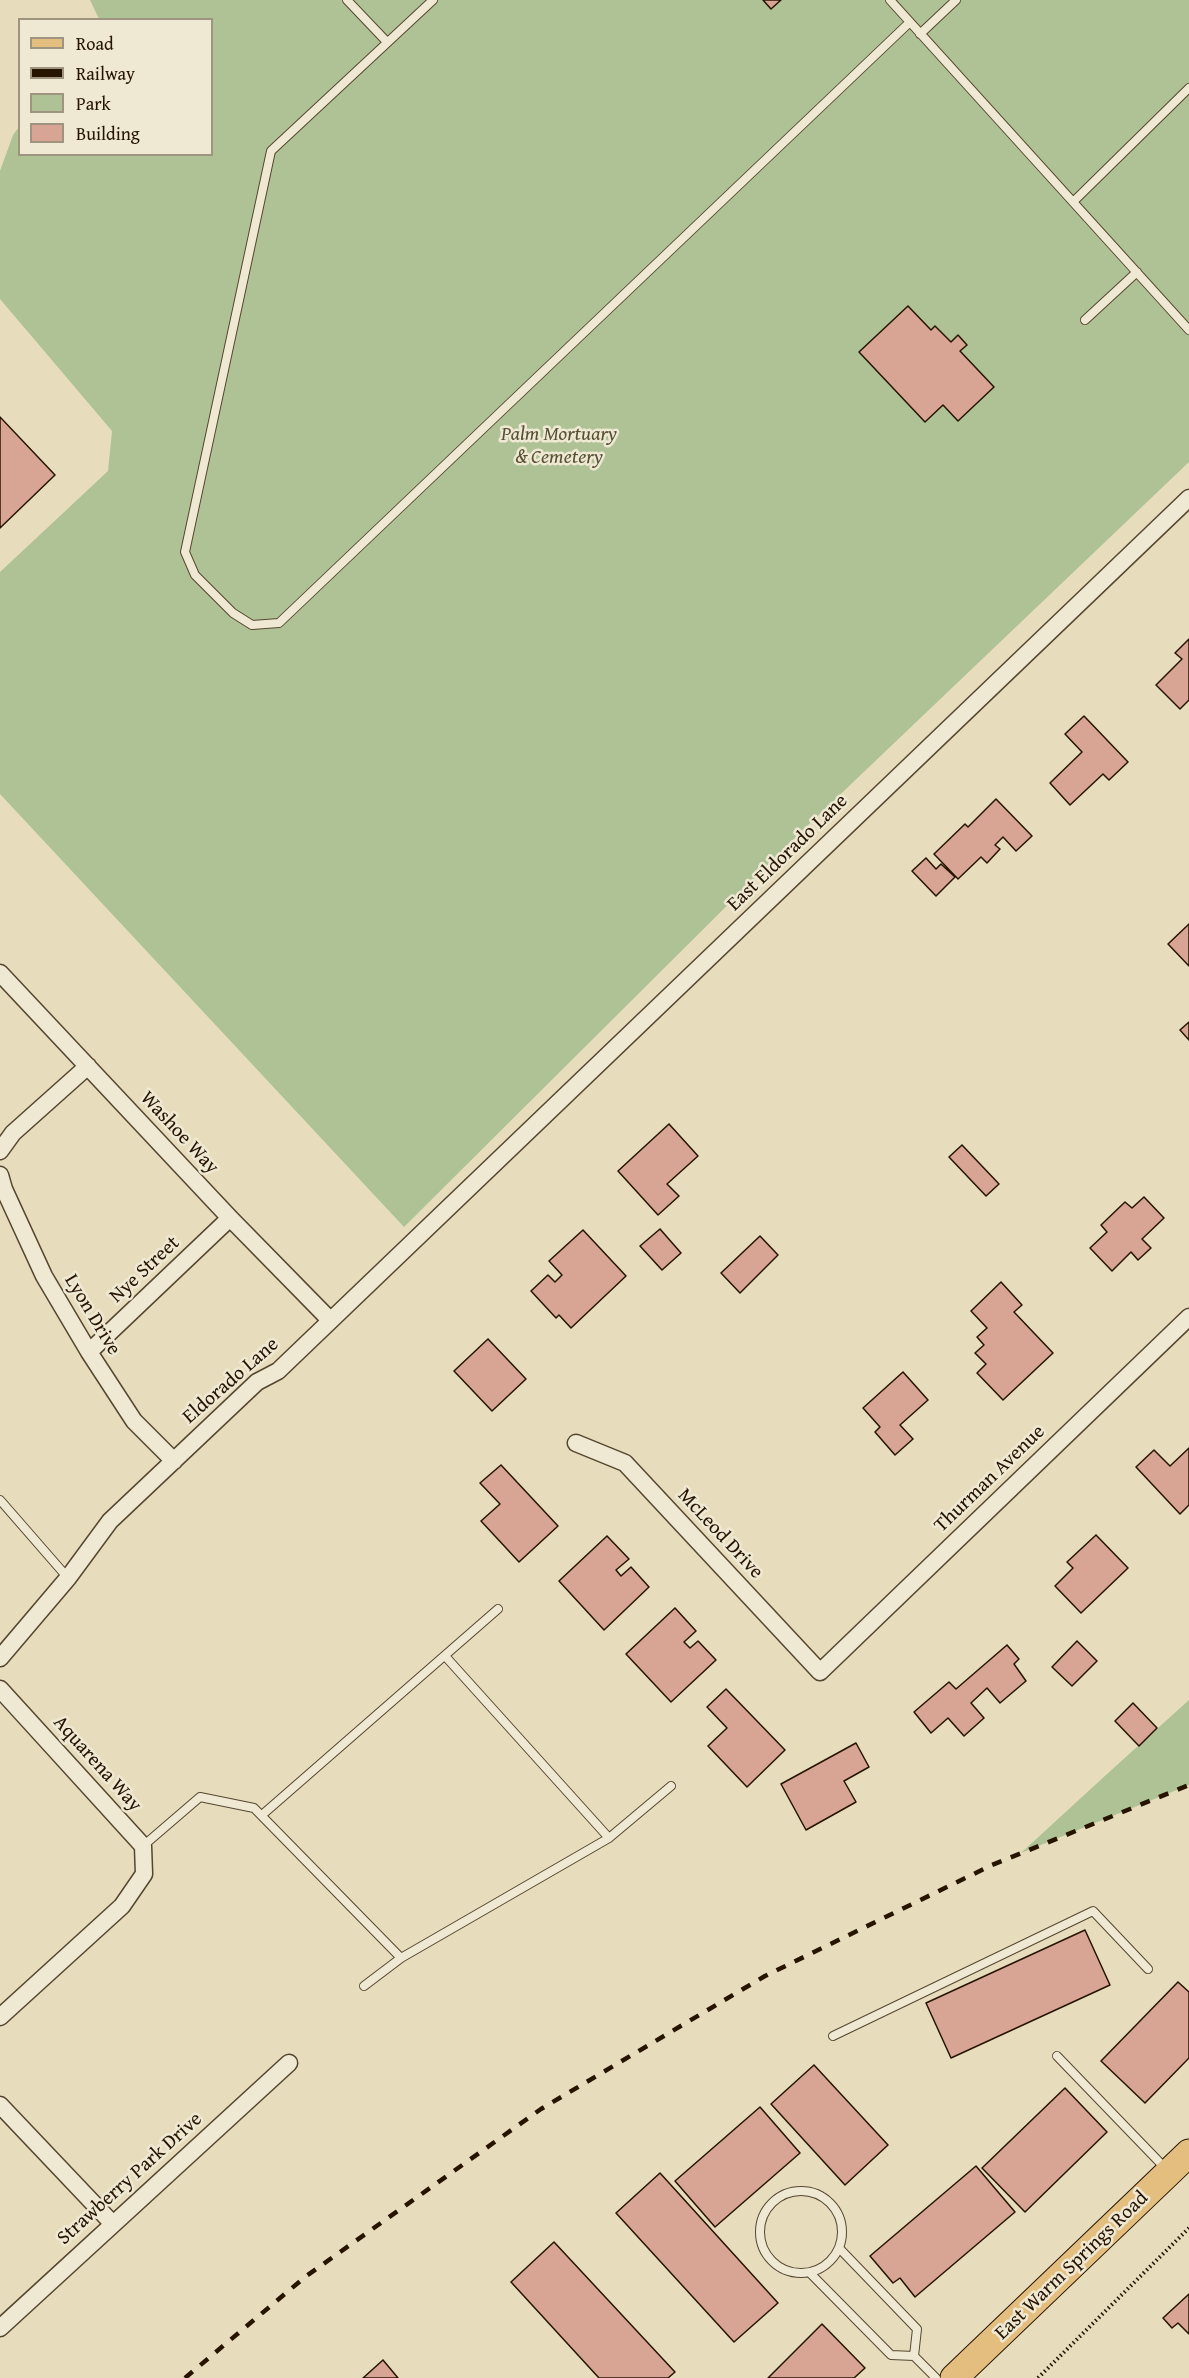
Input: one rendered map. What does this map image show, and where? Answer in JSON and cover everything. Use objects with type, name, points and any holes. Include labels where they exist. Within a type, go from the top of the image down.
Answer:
[{"type":"main road","name":"East Warm Springs Road","points":[[954,2378],[1189,2153]]},
{"type":"street","name":"East Eldorado Lane","points":[[416,1239],[1189,498]]},
{"type":"street","name":"Washoe Way","points":[[0,973],[230,1218],[330,1320]]},
{"type":"street","points":[[0,1151],[13,1133],[88,1066]]},
{"type":"street","name":"Lyon Drive","points":[[0,1175],[4,1189],[44,1276],[89,1352],[134,1421],[174,1461]]},
{"type":"street","name":"Nye Street","points":[[89,1352],[230,1218]]},
{"type":"street","name":"Eldorado Lane","points":[[68,1578],[110,1521],[257,1382],[278,1371],[416,1239]]},
{"type":"street","name":"Thurman Avenue","points":[[820,1672],[1189,1317]]},
{"type":"street","name":"McLeod Drive","points":[[576,1443],[626,1463],[820,1672]]},
{"type":"street","points":[[0,1658],[68,1578]]},
{"type":"street","name":"Aquarena Way","points":[[0,1689],[143,1846]]},
{"type":"street","points":[[0,2017],[122,1906],[144,1875],[143,1846]]},
{"type":"street","name":"Strawberry Park Drive","points":[[0,2328],[289,2063]]},
{"type":"street","points":[[0,2105],[112,2223]]},
{"type":"lane","points":[[347,0],[387,42]]},
{"type":"lane","points":[[432,0],[271,151],[185,552],[195,575],[220,601],[252,625],[279,622],[910,22]]},
{"type":"lane","points":[[890,0],[1189,330]]},
{"type":"lane","points":[[920,34],[956,0]]},
{"type":"lane","points":[[1073,202],[1189,88]]},
{"type":"lane","points":[[1085,320],[1137,272]]},
{"type":"lane","points":[[0,1500],[68,1578]]},
{"type":"lane","points":[[262,1815],[498,1609]]},
{"type":"lane","points":[[445,1656],[609,1838]]},
{"type":"lane","points":[[364,1986],[401,1958],[609,1838],[671,1786]]},
{"type":"lane","points":[[143,1846],[200,1797],[254,1808],[401,1958]]},
{"type":"lane","points":[[833,2036],[1093,1911],[1148,1969]]},
{"type":"lane","points":[[1057,2056],[1169,2173]]},
{"type":"lane","points":[[804,2191],[828,2201],[841,2223],[839,2248],[832,2259],[810,2273],[793,2273],[779,2268],[769,2259],[762,2246],[759,2232],[762,2218],[779,2196],[804,2191]]},
{"type":"lane","points":[[839,2248],[917,2329],[914,2356]]},
{"type":"lane","points":[[810,2273],[891,2355],[914,2356],[936,2378]]},
{"type":"path","points":[[1038,2378],[1189,2228]]},
{"type":"green space","name":"Palm Mortuary & Cemetery","points":[[90,0],[1189,0],[1189,462],[804,829],[404,1227],[0,794],[0,572],[108,471],[112,431],[0,299],[0,171],[13,135],[18,128],[18,156],[213,156],[213,18],[99,18]]},
{"type":"green space","points":[[1189,1700],[1189,1785],[1021,1853],[1107,1774]]},
{"type":"building","points":[[763,0],[781,0],[771,9]]},
{"type":"building","points":[[908,306],[931,330],[935,326],[951,342],[958,335],[967,345],[960,351],[994,387],[958,421],[943,405],[925,422],[859,352]]},
{"type":"building","points":[[0,417],[55,475],[0,528]]},
{"type":"building","points":[[1189,639],[1189,700],[1180,709],[1156,685],[1182,659],[1175,653]]},
{"type":"building","points":[[1084,716],[1128,762],[1109,780],[1103,774],[1070,805],[1050,783],[1082,752],[1065,734]]},
{"type":"building","points":[[996,799],[1032,836],[1016,851],[1003,837],[995,845],[1000,849],[987,863],[981,857],[958,879],[934,854],[965,824],[968,827]]},
{"type":"building","points":[[926,858],[936,869],[941,864],[955,877],[936,896],[912,871]]},
{"type":"building","points":[[1189,924],[1189,966],[1168,944]]},
{"type":"building","points":[[1189,1022],[1189,1040],[1180,1030]]},
{"type":"building","points":[[669,1124],[698,1156],[667,1184],[679,1196],[658,1215],[618,1171]]},
{"type":"building","points":[[962,1145],[999,1184],[986,1196],[949,1157]]},
{"type":"building","points":[[1144,1197],[1164,1218],[1142,1239],[1151,1248],[1138,1260],[1131,1252],[1112,1271],[1090,1248],[1107,1232],[1101,1225],[1125,1202],[1132,1208]]},
{"type":"building","points":[[660,1229],[681,1253],[662,1270],[640,1246]]},
{"type":"building","points":[[583,1230],[626,1276],[571,1328],[559,1315],[556,1318],[531,1291],[548,1275],[555,1282],[562,1275],[549,1261]]},
{"type":"building","points":[[760,1236],[778,1255],[740,1293],[721,1273]]},
{"type":"building","points":[[1001,1282],[1022,1305],[1014,1312],[1053,1353],[1003,1400],[977,1373],[986,1364],[975,1353],[984,1345],[977,1337],[987,1328],[971,1311]]},
{"type":"building","points":[[488,1339],[526,1379],[492,1411],[454,1371]]},
{"type":"building","points":[[903,1372],[928,1400],[900,1425],[913,1439],[895,1455],[875,1432],[880,1427],[863,1408]]},
{"type":"building","points":[[1189,1448],[1189,1505],[1180,1514],[1136,1467],[1154,1450],[1170,1466]]},
{"type":"building","points":[[501,1465],[558,1526],[519,1562],[481,1521],[500,1504],[480,1483]]},
{"type":"building","points":[[1096,1535],[1128,1568],[1081,1613],[1055,1586],[1073,1568],[1067,1562]]},
{"type":"building","points":[[607,1536],[629,1559],[616,1570],[621,1576],[631,1567],[649,1587],[604,1630],[559,1581]]},
{"type":"building","points":[[675,1608],[696,1631],[684,1642],[690,1648],[698,1641],[716,1660],[671,1702],[626,1654]]},
{"type":"building","points":[[1077,1641],[1097,1661],[1072,1686],[1052,1667]]},
{"type":"building","points":[[1007,1645],[1019,1659],[1014,1664],[1026,1681],[1000,1703],[987,1688],[971,1703],[984,1718],[964,1736],[948,1718],[931,1733],[914,1712],[949,1682],[956,1689]]},
{"type":"building","points":[[726,1689],[785,1750],[747,1787],[708,1746],[727,1728],[707,1707]]},
{"type":"building","points":[[1133,1703],[1157,1728],[1139,1746],[1115,1721]]},
{"type":"building","points":[[856,1743],[869,1767],[844,1781],[856,1802],[806,1830],[781,1784]]},
{"type":"building","points":[[1085,1930],[1110,1985],[951,2058],[926,2003]]},
{"type":"building","points":[[1178,1982],[1189,1992],[1189,2058],[1145,2103],[1101,2061]]},
{"type":"building","points":[[814,2065],[888,2145],[845,2185],[771,2104]]},
{"type":"building","points":[[1065,2088],[1107,2132],[1025,2212],[982,2168]]},
{"type":"building","points":[[760,2107],[800,2153],[715,2227],[675,2181]]},
{"type":"building","points":[[976,2166],[1015,2212],[915,2297],[900,2278],[893,2283],[870,2256]]},
{"type":"building","points":[[660,2173],[778,2303],[734,2342],[616,2213]]},
{"type":"building","points":[[554,2242],[675,2372],[668,2378],[599,2378],[511,2282]]},
{"type":"building","points":[[1189,2294],[1189,2334],[1178,2323],[1172,2328],[1163,2318]]},
{"type":"building","points":[[822,2324],[865,2368],[854,2378],[768,2378]]},
{"type":"building","points":[[383,2360],[398,2378],[363,2378]]},
{"type":"railway","points":[[185,2378],[305,2277],[541,2109],[765,1976],[992,1865],[1189,1785]]}]
